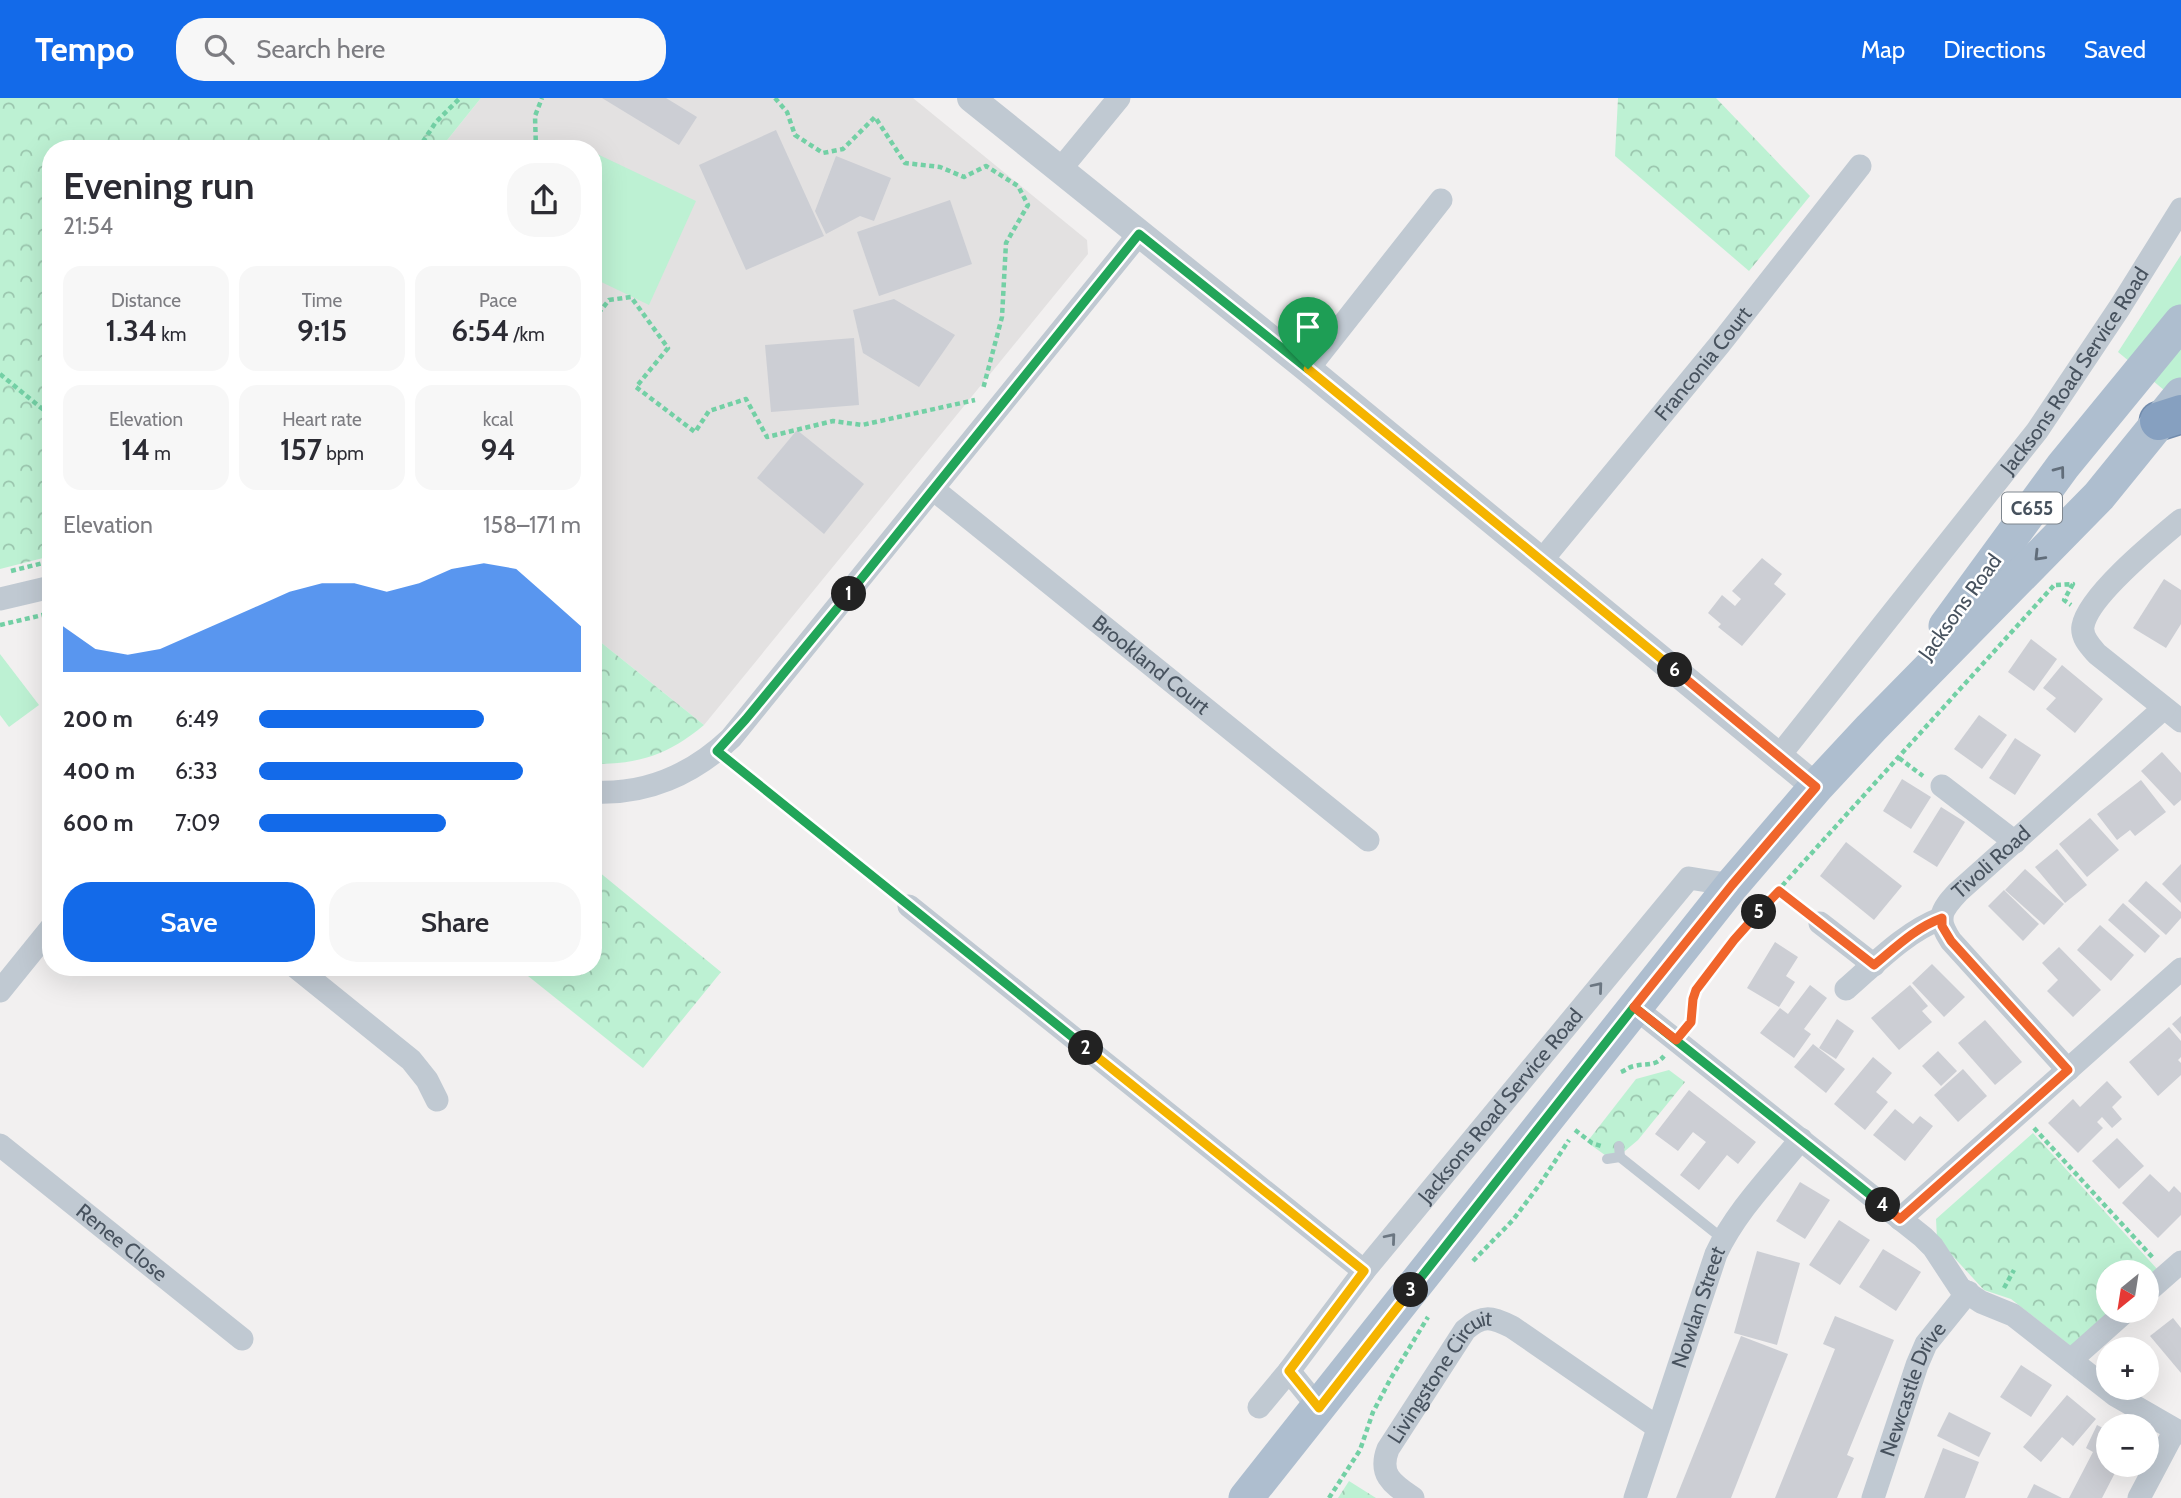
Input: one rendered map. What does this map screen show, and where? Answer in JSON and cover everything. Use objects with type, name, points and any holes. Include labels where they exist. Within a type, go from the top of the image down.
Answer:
[{"type":"main road","name":"Jacksons Road","points":[[1871,728],[2063,466],[2177,336]]},
{"type":"main road","name":"Jacksons Road","points":[[1246,1498],[1732,885],[1816,787],[2099,496],[2174,410]]},
{"type":"street","points":[[971,98],[1308,369],[1816,787]]},
{"type":"street","points":[[1059,171],[1119,98]]},
{"type":"street","name":"Franconia Court","points":[[1542,560],[1720,344],[1860,166]]},
{"type":"street","points":[[1308,369],[1441,200]]},
{"type":"street","name":"Jacksons Road Service Road","points":[[1779,756],[2037,432],[2181,209]]},
{"type":"street","points":[[602,792],[625,791],[667,781],[717,751],[746,719],[1139,234]]},
{"type":"street","name":"Brookland Court","points":[[933,489],[1368,840]]},
{"type":"street","points":[[2172,715],[2097,654],[2087,643],[2082,628],[2087,613],[2118,575],[2181,520]]},
{"type":"street","points":[[0,599],[42,589]]},
{"type":"street","name":"Tivoli Road","points":[[2068,1070],[1951,941],[1942,926],[1942,918],[1946,905],[2015,842],[2172,715]]},
{"type":"street","points":[[1934,782],[2015,842]]},
{"type":"street","name":"Jacksons Road Service Road","points":[[1259,1407],[1364,1271],[1689,878],[1732,885]]},
{"type":"street","points":[[909,906],[1364,1271]]},
{"type":"street","points":[[1846,989],[1913,933],[1942,918]]},
{"type":"street","points":[[1820,923],[1874,965]]},
{"type":"street","points":[[0,991],[42,939]]},
{"type":"street","points":[[1900,1219],[2181,969]]},
{"type":"street","points":[[307,976],[411,1060],[427,1080],[437,1100]]},
{"type":"street","points":[[1634,1007],[1933,1247],[1960,1288],[1982,1302],[2013,1315],[2115,1395],[2178,1432],[2139,1498]]},
{"type":"street","name":"Nowlan Street","points":[[1635,1498],[1716,1254],[1723,1239],[1801,1139]]},
{"type":"street","name":"Renee Close","points":[[0,1145],[242,1339]]},
{"type":"street","points":[[2160,1280],[2174,1268]]},
{"type":"street","name":"Newcastle Drive","points":[[1873,1498],[1926,1344],[1968,1292]]},
{"type":"street","name":"Livingstone Circuit","points":[[1413,1498],[1391,1480],[1385,1470],[1384,1460],[1388,1449],[1465,1330],[1474,1322],[1486,1318],[1512,1327],[1657,1427]]},
{"type":"street","points":[[2071,1360],[2113,1323]]},
{"type":"street","points":[[1289,1371],[1319,1408]]},
{"type":"lane","points":[[1607,1159],[1620,1151],[1723,1239]]},
{"type":"path","points":[[424,140],[436,122],[460,98]]},
{"type":"path","points":[[536,140],[535,116],[542,98]]},
{"type":"path","points":[[602,308],[609,299],[631,297],[668,348],[636,387],[695,432],[709,411],[746,399],[766,437],[833,421],[862,425],[981,398],[1002,317],[1006,243],[1028,205],[1018,186],[986,166],[964,177],[940,167],[905,163],[876,117],[844,149],[823,153],[795,135],[787,112],[775,98]]},
{"type":"path","points":[[0,374],[42,409]]},
{"type":"path","points":[[0,573],[42,563]]},
{"type":"path","points":[[1616,1078],[1634,1066],[1653,1065],[1660,1061],[1691,1022],[1693,999],[1701,983],[1734,940],[2063,575]]},
{"type":"path","points":[[0,625],[42,615]]},
{"type":"path","points":[[717,751],[909,906]]},
{"type":"path","points":[[1899,758],[1934,782]]},
{"type":"path","points":[[1779,891],[1820,923]]},
{"type":"path","points":[[2020,1112],[2174,1268]]},
{"type":"path","points":[[1466,1268],[1513,1220],[1582,1121]]},
{"type":"path","points":[[1329,1498],[1360,1450],[1373,1412],[1391,1378],[1432,1313]]},
{"type":"shaded area","points":[[481,98],[913,98],[1087,240],[1088,254],[704,725],[602,643],[602,140],[447,140]]},
{"type":"green space","points":[[0,98],[481,98],[447,140],[42,140],[42,558],[0,569]]},
{"type":"green space","points":[[1618,98],[1716,98],[1810,196],[1749,271],[1615,156]]},
{"type":"green space","points":[[602,156],[696,201],[649,305],[602,282]]},
{"type":"green space","points":[[2181,255],[2181,404],[2118,352]]},
{"type":"green space","points":[[602,643],[704,725],[678,744],[653,756],[602,764]]},
{"type":"green space","points":[[0,654],[39,705],[9,727],[0,715]]},
{"type":"green space","points":[[602,874],[721,972],[643,1068],[528,976],[602,976]]},
{"type":"green space","points":[[1669,1070],[1685,1082],[1638,1140],[1613,1161],[1587,1142],[1636,1079]]},
{"type":"green space","points":[[2033,1133],[2149,1260],[2096,1260],[2096,1323],[2099,1323],[2072,1347],[2011,1299],[1984,1290],[1937,1239],[1936,1219]]},
{"type":"green space","points":[[1349,1481],[1376,1498],[1338,1498]]},
{"type":"building","points":[[602,98],[666,98],[697,117],[679,145]]},
{"type":"building","points":[[776,130],[824,236],[746,270],[699,165]]},
{"type":"building","points":[[836,156],[891,178],[874,221],[860,216],[826,234],[815,211]]},
{"type":"building","points":[[950,200],[972,264],[879,296],[857,232]]},
{"type":"building","points":[[894,299],[955,335],[919,387],[863,353],[853,310]]},
{"type":"building","points":[[854,338],[859,405],[771,412],[765,345]]},
{"type":"building","points":[[797,430],[864,484],[824,534],[757,478]]},
{"type":"building","points":[[1762,558],[1782,574],[1774,584],[1786,594],[1742,646],[1718,627],[1721,624],[1708,613],[1722,595],[1735,606],[1741,599],[1732,591]]},
{"type":"building","points":[[2164,579],[2181,590],[2181,624],[2166,648],[2133,628]]},
{"type":"building","points":[[2031,639],[2057,659],[2034,691],[2008,672]]},
{"type":"building","points":[[2062,665],[2103,699],[2075,733],[2046,709],[2056,698],[2043,688]]},
{"type":"building","points":[[1979,715],[2007,735],[1982,769],[1954,749]]},
{"type":"building","points":[[2015,738],[2041,755],[2015,795],[1989,778]]},
{"type":"building","points":[[2162,752],[2181,773],[2181,800],[2174,806],[2141,771]]},
{"type":"building","points":[[1902,779],[1931,797],[1911,829],[1883,811]]},
{"type":"building","points":[[2141,780],[2166,812],[2135,836],[2130,830],[2117,840],[2097,814]]},
{"type":"building","points":[[1941,807],[1965,822],[1937,867],[1913,852]]},
{"type":"building","points":[[2090,818],[2119,850],[2087,877],[2059,844]]},
{"type":"building","points":[[1846,842],[1902,886],[1874,920],[1820,876]]},
{"type":"building","points":[[2057,849],[2087,885],[2065,903],[2035,867]]},
{"type":"building","points":[[2181,864],[2181,903],[2162,884]]},
{"type":"building","points":[[2025,869],[2064,904],[2044,925],[2005,890]]},
{"type":"building","points":[[2146,881],[2181,912],[2181,918],[2166,935],[2128,901]]},
{"type":"building","points":[[2004,890],[2039,924],[2023,941],[1988,906]]},
{"type":"building","points":[[2123,903],[2160,936],[2145,953],[2108,920]]},
{"type":"building","points":[[2100,925],[2134,955],[2111,981],[2077,950]]},
{"type":"building","points":[[1775,942],[1798,957],[1786,976],[1795,982],[1779,1007],[1747,988]]},
{"type":"building","points":[[2059,947],[2101,990],[2073,1017],[2047,991],[2058,980],[2042,963]]},
{"type":"building","points":[[1932,964],[1965,997],[1944,1017],[1912,983]]},
{"type":"building","points":[[1810,985],[1827,998],[1804,1029],[1811,1034],[1794,1058],[1760,1033],[1780,1008],[1788,1014]]},
{"type":"building","points":[[1910,985],[1928,1006],[1922,1011],[1932,1022],[1899,1050],[1871,1018]]},
{"type":"building","points":[[2181,1016],[2181,1034],[2172,1024]]},
{"type":"building","points":[[1837,1019],[1854,1031],[1836,1059],[1819,1048]]},
{"type":"building","points":[[1985,1020],[2022,1062],[1995,1085],[1958,1043]]},
{"type":"building","points":[[2169,1027],[2181,1041],[2181,1057],[2178,1060],[2181,1063],[2181,1075],[2158,1096],[2129,1062]]},
{"type":"building","points":[[1813,1044],[1845,1069],[1826,1093],[1794,1067]]},
{"type":"building","points":[[1938,1051],[1957,1071],[1941,1086],[1922,1066]]},
{"type":"building","points":[[1873,1057],[1892,1073],[1876,1092],[1888,1102],[1865,1130],[1834,1104]]},
{"type":"building","points":[[1963,1069],[1987,1096],[1958,1122],[1934,1095]]},
{"type":"building","points":[[2107,1081],[2122,1097],[2112,1107],[2122,1119],[2112,1128],[2102,1117],[2097,1122],[2103,1128],[2078,1153],[2048,1123],[2073,1099],[2080,1107]]},
{"type":"building","points":[[1689,1090],[1756,1142],[1738,1164],[1727,1155],[1699,1190],[1680,1175],[1706,1142],[1693,1132],[1678,1151],[1655,1134]]},
{"type":"building","points":[[1895,1109],[1913,1124],[1920,1116],[1933,1126],[1905,1161],[1873,1135]]},
{"type":"building","points":[[2117,1138],[2144,1166],[2119,1189],[2092,1161]]},
{"type":"building","points":[[2150,1174],[2169,1192],[2174,1186],[2181,1193],[2181,1215],[2158,1238],[2122,1203]]},
{"type":"building","points":[[1800,1182],[1830,1200],[1805,1239],[1776,1221]]},
{"type":"building","points":[[1839,1220],[1870,1240],[1840,1285],[1809,1265]]},
{"type":"building","points":[[1883,1249],[1921,1272],[1896,1311],[1859,1287]]},
{"type":"building","points":[[1757,1251],[1800,1263],[1777,1345],[1734,1333]]},
{"type":"building","points":[[1835,1316],[1894,1340],[1847,1455],[1854,1458],[1837,1498],[1775,1498],[1835,1349],[1823,1344]]},
{"type":"building","points":[[2173,1318],[2181,1328],[2181,1373],[2159,1347],[2159,1337],[2150,1336]]},
{"type":"building","points":[[1741,1336],[1788,1354],[1731,1498],[1676,1498]]},
{"type":"building","points":[[2021,1365],[2052,1385],[2031,1417],[2000,1397]]},
{"type":"building","points":[[2067,1395],[2096,1419],[2073,1446],[2062,1437],[2041,1462],[2023,1447]]},
{"type":"building","points":[[1949,1412],[1991,1433],[1979,1457],[1937,1436]]},
{"type":"building","points":[[2096,1427],[2096,1477],[2113,1477],[2102,1498],[2069,1498],[2093,1452],[2086,1448]]},
{"type":"building","points":[[1943,1448],[1979,1462],[1965,1498],[1924,1498]]},
{"type":"building","points":[[2034,1484],[2062,1498],[2027,1498]]},
{"type":"route","points":[[1308,369],[1139,234],[731,738],[717,751],[1364,1271],[1289,1371],[1319,1408],[1634,1007],[1900,1219],[2068,1070],[1951,941],[1942,926],[1942,918],[1913,933],[1874,965],[1779,891],[1734,940],[1696,990],[1691,1022],[1676,1040],[1634,1007],[1732,885],[1816,787],[1308,369]]}]
